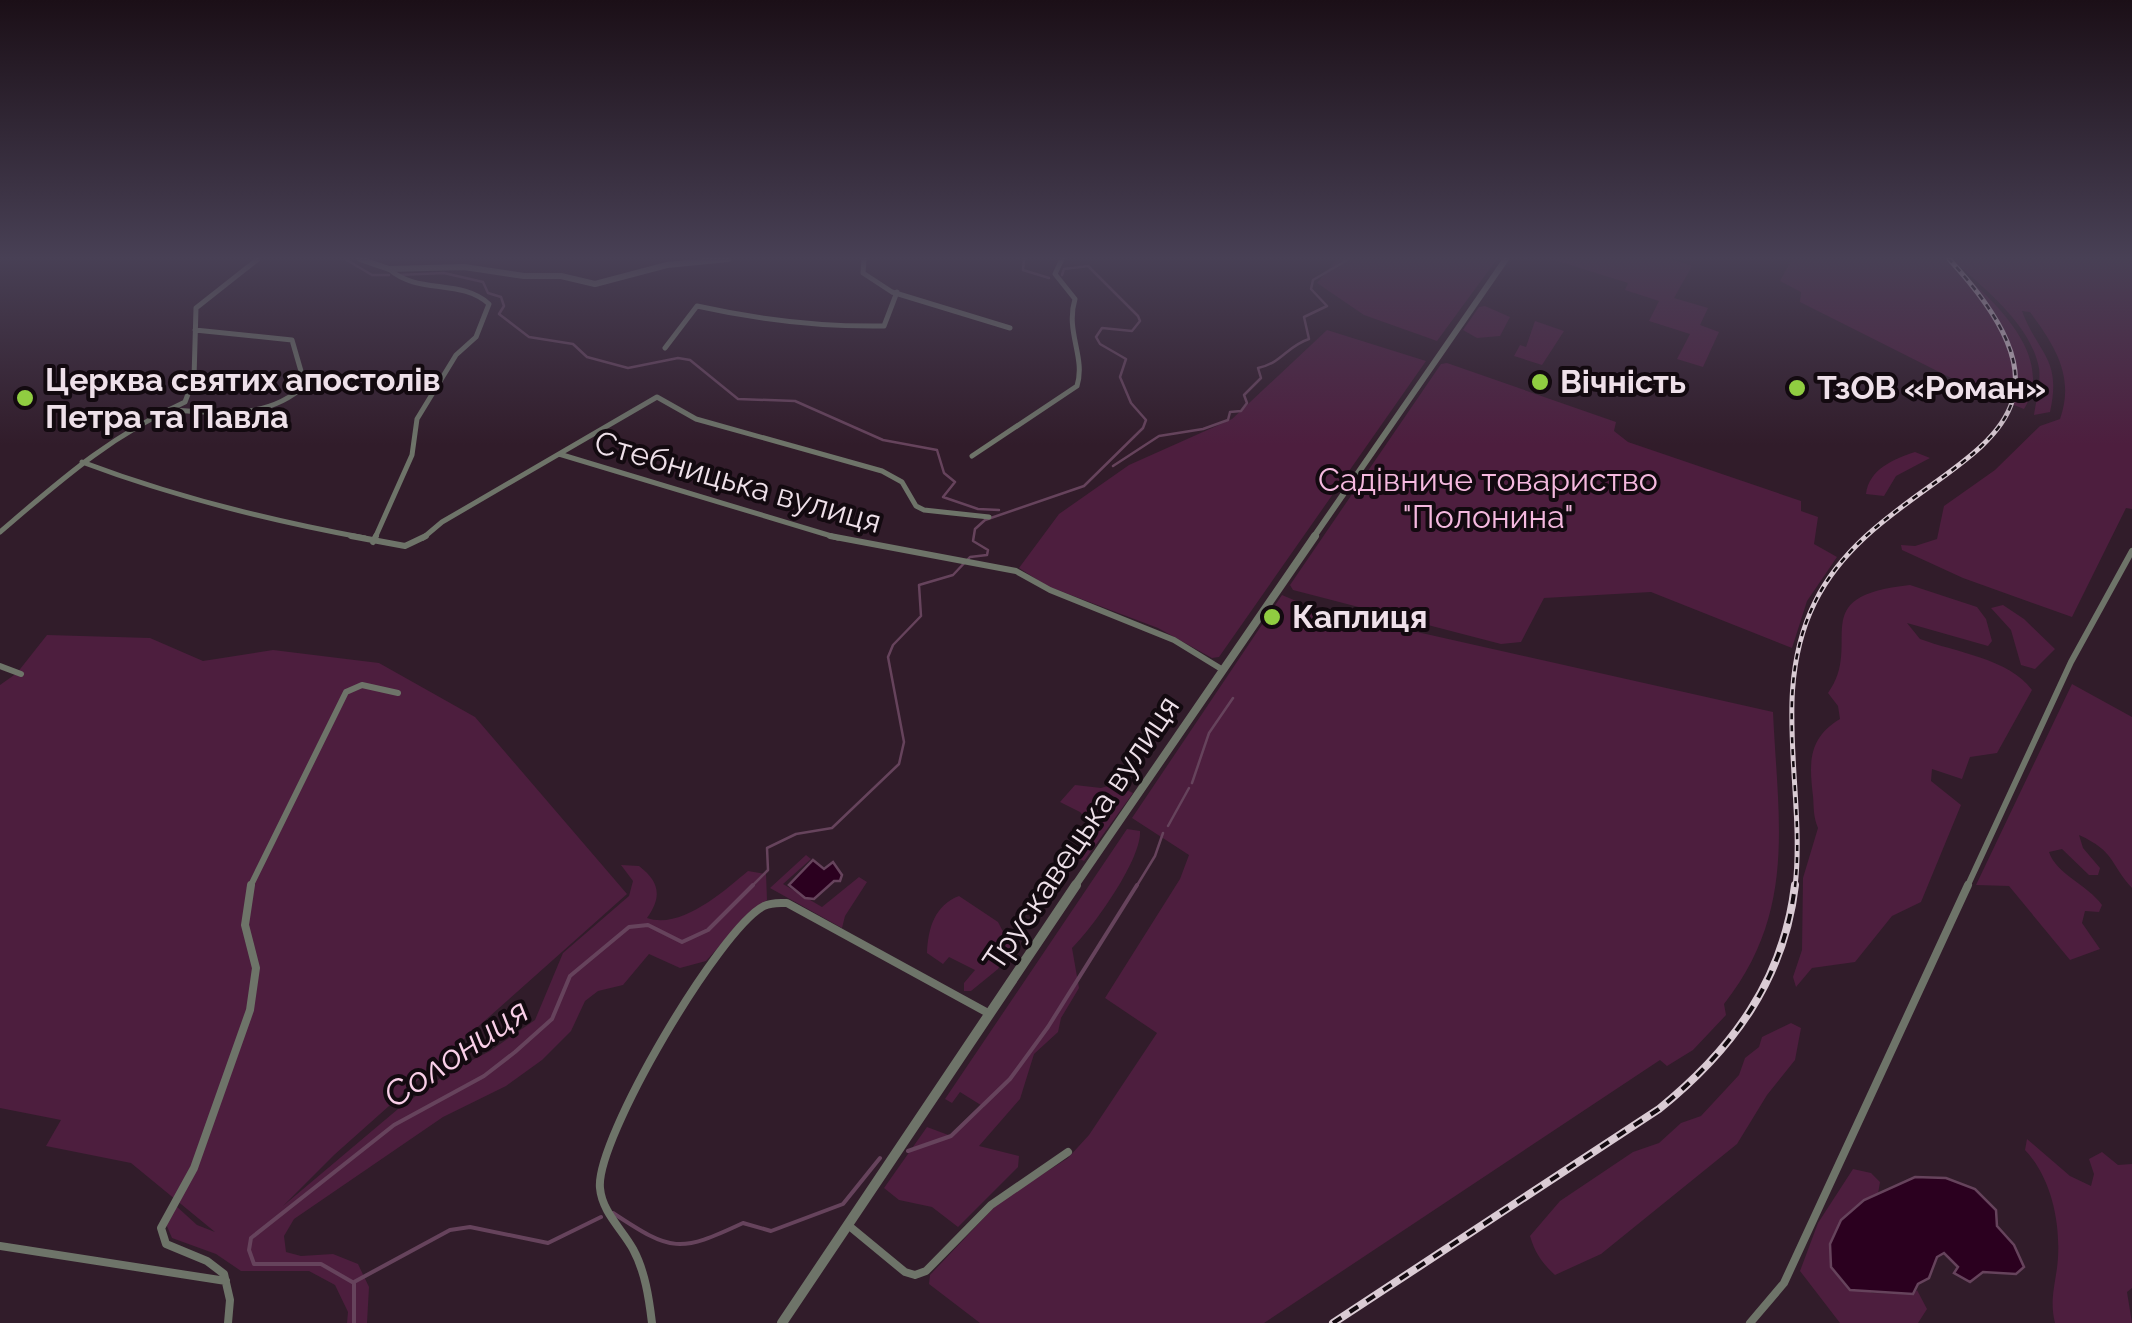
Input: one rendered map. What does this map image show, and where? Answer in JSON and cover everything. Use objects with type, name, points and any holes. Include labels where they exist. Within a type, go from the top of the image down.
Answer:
[{"type":"street","points":[[0,532],[82,462],[142,420],[170,410],[189,397],[194,378],[195,321]]},
{"type":"street","points":[[373,542],[412,455],[417,420],[456,355],[476,337],[483,321]]},
{"type":"street","points":[[665,348],[685,321]]},
{"type":"street","points":[[767,321],[830,327],[884,326],[886,321]]},
{"type":"street","points":[[987,321],[1010,328]]},
{"type":"street","points":[[972,456],[1077,386],[1080,365],[1069,344],[1069,321]]},
{"type":"street","name":"Трускавецька вулиця","points":[[782,1323],[988,1013],[1464,321]]},
{"type":"street","points":[[170,410],[228,412],[276,406],[290,400],[305,385],[292,340],[268,334],[194,330]]},
{"type":"street","points":[[82,462],[151,488],[260,519],[405,546],[420,541],[442,522],[657,397],[696,418],[730,430],[882,472],[902,482],[916,506],[924,510],[989,517]]},
{"type":"street","name":"Стебницька вулиця","points":[[558,454],[770,521],[881,548],[1021,574],[1050,590],[1174,640],[1223,670]]},
{"type":"street","points":[[1750,1323],[1784,1284],[2071,662],[2132,551]]},
{"type":"street","points":[[0,666],[22,674]]},
{"type":"street","points":[[228,1323],[231,1298],[227,1282],[213,1261],[166,1244],[161,1228],[194,1168],[250,1010],[256,968],[245,925],[247,892],[346,692],[362,685],[398,694]]},
{"type":"street","points":[[652,1323],[640,1265],[602,1204],[600,1177],[626,1105],[725,944],[754,912],[766,904],[788,903],[988,1013]]},
{"type":"street","points":[[848,1225],[914,1275],[926,1271],[991,1201],[1068,1152]]},
{"type":"street","points":[[0,1246],[156,1274],[227,1282]]},
{"type":"green space","points":[[1380,321],[1452,321],[1437,341]]},
{"type":"green space","points":[[1469,321],[1508,321],[1500,336],[1477,338],[1463,330]]},
{"type":"green space","points":[[1535,321],[1564,331],[1542,365],[1514,356],[1520,345],[1526,347]]},
{"type":"green space","points":[[1649,321],[1702,321],[1700,325],[1719,332],[1703,367],[1677,359],[1690,334]]},
{"type":"green space","points":[[1837,321],[2008,321],[2025,345],[2032,366],[2032,388],[2024,409],[1969,387]]},
{"type":"green space","points":[[2026,321],[2051,368],[2050,412],[2034,415],[2039,368],[2016,322]]},
{"type":"green space","points":[[2036,321],[2132,321],[2132,509],[2126,508],[2072,617],[1963,578],[1902,550],[1901,545],[1915,546],[1937,539],[1944,506],[1995,470],[2040,426],[2060,419],[2064,376]]},
{"type":"green space","name":"Садівниче товариство \"Полонина\"","points":[[1327,330],[1426,361],[1219,657],[1212,658],[1158,628],[1047,586],[1019,568],[1059,514],[1129,465],[1232,419]]},
{"type":"green space","name":"Садівниче товариство \"Полонина\"","points":[[1441,364],[1616,422],[1614,431],[1628,442],[1801,501],[1801,511],[1818,517],[1814,544],[1837,557],[1807,601],[1792,648],[1651,592],[1544,598],[1521,642],[1501,644],[1293,590],[1290,585]]},
{"type":"green space","points":[[1915,452],[1930,458],[1896,476],[1884,496],[1866,494],[1877,472]]},
{"type":"green space","points":[[1910,585],[1977,607],[1986,619],[1992,641],[1988,646],[1907,623],[1920,639],[1996,664],[2022,679],[2032,690],[1997,753],[1970,757],[1962,779],[1932,769],[1931,781],[1961,805],[1921,902],[1892,916],[1855,962],[1812,968],[1796,987],[1793,977],[1802,950],[1803,878],[1818,828],[1811,762],[1822,734],[1840,719],[1838,706],[1828,693],[1838,674],[1842,624],[1846,611],[1857,599]]},
{"type":"green space","points":[[1282,595],[1315,609],[1773,712],[1778,864],[1763,935],[1724,1004],[1726,1015],[1693,1050],[1667,1066],[1660,1060],[1264,1323],[980,1323],[929,1284],[930,1275],[1000,1201],[1068,1158],[1089,1135],[1157,1033],[1105,998],[1180,879],[1189,855],[1132,818]]},
{"type":"green space","points":[[2003,605],[2055,649],[2035,669],[2021,665],[2011,630],[1991,608]]},
{"type":"green space","points":[[47,635],[150,638],[203,661],[273,650],[379,663],[475,717],[627,894],[334,1155],[283,1206],[398,1109],[449,1072],[490,1051],[535,1020],[563,953],[629,896],[633,881],[621,865],[639,866],[655,884],[657,897],[647,918],[674,919],[688,914],[748,871],[766,874],[767,900],[750,912],[706,961],[680,968],[649,954],[623,985],[598,991],[585,1001],[571,1031],[542,1060],[506,1086],[443,1117],[294,1219],[284,1236],[286,1252],[301,1256],[333,1254],[358,1264],[369,1287],[367,1323],[347,1323],[348,1312],[335,1285],[309,1271],[241,1271],[216,1254],[172,1238],[166,1224],[175,1205],[197,1225],[215,1232],[131,1163],[46,1146],[61,1120],[0,1108],[0,685],[17,673]]},
{"type":"green space","points":[[2072,684],[2132,717],[2132,888],[2106,853],[2079,835],[2083,848],[2100,868],[2098,875],[2089,875],[2062,849],[2049,852],[2058,867],[2102,905],[2099,912],[2085,911],[2082,923],[2100,949],[2070,960],[2009,886],[1976,885]]},
{"type":"green space","points":[[1115,784],[1133,793],[1084,861],[1078,858],[1095,829],[1080,812],[1060,802],[1075,785],[1101,788]]},
{"type":"green space","points":[[1127,829],[1140,831],[1133,858],[1103,910],[1072,948],[1079,988],[1061,1018],[1058,1032],[1034,1054],[1020,1099],[979,1146],[1019,1156],[1018,1167],[958,1227],[932,1207],[899,1200],[884,1188],[927,1127],[951,1136],[984,1107],[960,1092],[952,1103],[945,1099]]},
{"type":"green space","points":[[806,855],[811,859],[783,884],[822,907],[859,877],[867,882],[845,916],[842,928],[770,888]]},
{"type":"green space","points":[[959,896],[998,922],[1011,947],[998,969],[971,991],[964,991],[964,983],[975,970],[949,957],[943,964],[927,953],[934,919],[944,905]]},
{"type":"green space","points":[[1791,1023],[1801,1028],[1795,1060],[1767,1095],[1737,1144],[1601,1254],[1555,1275],[1534,1248],[1530,1236],[1560,1201],[1633,1152],[1659,1143],[1681,1123],[1701,1116],[1739,1075],[1745,1058],[1759,1047],[1762,1037]]},
{"type":"green space","points":[[2027,1139],[2070,1176],[2091,1186],[2094,1174],[2089,1159],[2102,1152],[2118,1165],[2132,1164],[2132,1288],[2127,1292],[2132,1323],[2055,1323],[2056,1221],[2043,1175],[2025,1150]]},
{"type":"green space","points":[[1853,1169],[1871,1173],[1880,1182],[1878,1194],[1856,1207],[1841,1223],[1833,1243],[1831,1267],[1872,1293],[1913,1294],[1917,1290],[1927,1309],[1918,1323],[1840,1323],[1800,1271],[1818,1223]]},
{"type":"shaded area","points":[[813,860],[824,869],[833,862],[842,875],[840,881],[834,881],[814,899],[805,898],[789,885]]},
{"type":"shaded area","points":[[1915,1177],[1946,1178],[1975,1189],[1996,1210],[1997,1226],[2014,1245],[2024,1267],[2016,1274],[1983,1272],[1970,1282],[1954,1273],[1958,1267],[1944,1253],[1937,1257],[1929,1278],[1918,1284],[1913,1294],[1850,1290],[1831,1267],[1830,1244],[1841,1220],[1864,1200]]},
{"type":"waterway","points":[[508,321],[529,337],[573,344],[587,357],[628,368],[678,358],[690,360],[738,399],[795,401],[883,440],[937,450],[944,473],[955,482],[943,497],[978,509],[999,510]]},
{"type":"waterway","name":"Солониця","points":[[354,1323],[354,1283],[321,1264],[254,1264],[249,1250],[251,1238],[394,1125],[484,1076],[515,1052],[552,1019],[570,976],[629,927],[648,925],[682,942],[708,930],[768,870],[767,848],[796,834],[832,828],[899,764],[904,742],[888,657],[893,645],[921,616],[919,585],[953,575],[970,557],[987,555],[988,550],[973,541],[975,529],[985,520],[1084,486],[1143,428],[1146,420],[1131,403],[1120,377],[1126,359],[1100,344],[1096,337],[1102,328],[1132,331],[1140,321]]},
{"type":"waterway","points":[[1113,466],[1159,436],[1203,429],[1228,420],[1230,412],[1241,411],[1247,403],[1244,395],[1261,378],[1258,368],[1309,339],[1305,321]]},
{"type":"waterway","points":[[1192,783],[1209,733],[1233,698]]},
{"type":"waterway","points":[[1168,826],[1189,788]]},
{"type":"waterway","points":[[1136,887],[1155,856],[1163,833]]},
{"type":"waterway","points":[[908,1151],[951,1136],[1010,1079],[1048,1027],[1137,885]]},
{"type":"waterway","points":[[613,1213],[649,1235],[676,1244],[704,1240],[743,1223],[771,1231],[843,1204],[880,1158]]},
{"type":"waterway","points":[[354,1282],[450,1230],[470,1227],[548,1243],[601,1217]]},
{"type":"railway","points":[[1795,887],[1792,707],[1794,671],[1802,636],[1815,602],[1849,553],[1892,514],[1978,450],[2006,416],[2015,375],[1996,321]]},
{"type":"railway","points":[[1333,1323],[1659,1109],[1685,1086],[1731,1037],[1766,982],[1789,919],[1795,885]]},
{"type":"place","name":"Вічність","points":[[1540,382]]},
{"type":"place","name":"ТзОВ «Роман»","points":[[1797,388]]},
{"type":"place","name":"Церква святих апостолів Петра та Павла","points":[[25,398]]},
{"type":"place","name":"Каплиця","points":[[1272,617]]}]
